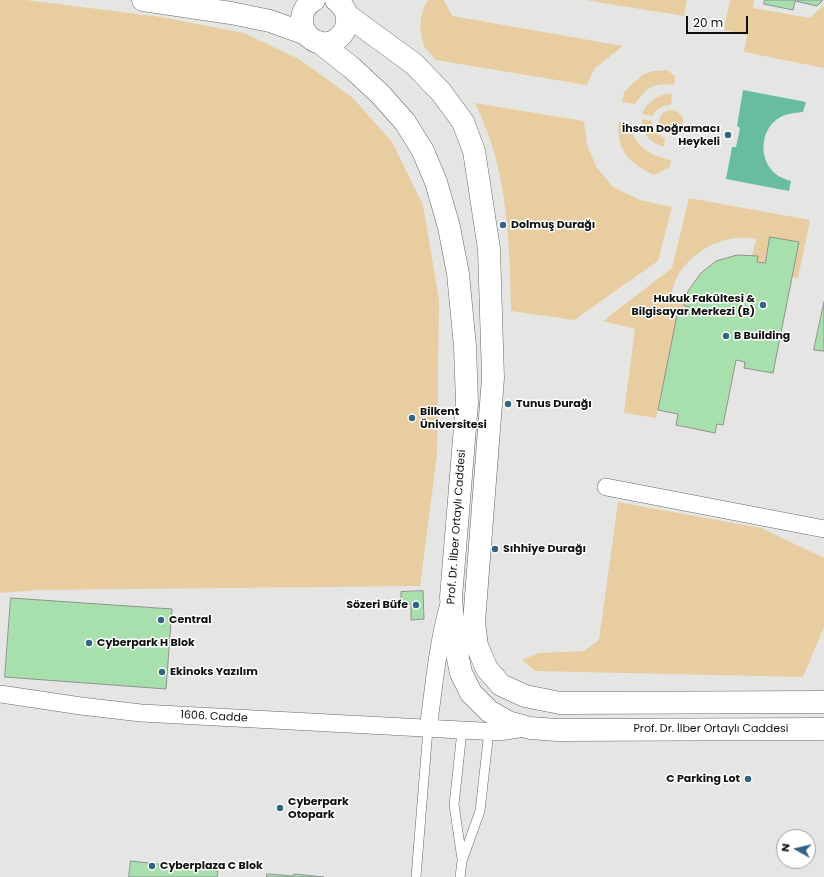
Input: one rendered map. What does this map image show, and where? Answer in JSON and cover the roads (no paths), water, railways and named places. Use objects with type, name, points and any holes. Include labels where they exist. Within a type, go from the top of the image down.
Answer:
[{"type":"street","name":"Prof. Dr. İlber Ortaylı Caddesi","points":[[143,0],[231,13],[270,21],[327,43],[341,37],[345,30],[348,23],[342,8]]},
{"type":"street","points":[[313,38],[302,20],[306,7],[314,0]]},
{"type":"street","name":"Prof. Dr. İlber Ortaylı Caddesi","points":[[342,8],[414,64],[441,92],[463,122],[474,151],[489,250],[493,336],[493,378],[474,622],[477,646],[487,669],[502,685],[525,696],[560,703],[824,702]]},
{"type":"street","name":"Prof. Dr. İlber Ortaylı Caddesi","points":[[313,38],[352,68],[405,122],[423,151],[436,182],[449,227],[458,274],[465,346],[467,403],[451,598],[454,638],[462,673],[471,693],[489,711],[508,722],[530,728],[557,730],[824,729]]},
{"type":"street","points":[[606,488],[824,529]]},
{"type":"street","points":[[428,728],[441,635],[451,598]]},
{"type":"street","name":"1606. Cadde","points":[[0,694],[141,713],[462,731],[499,732],[530,728]]},
{"type":"lane","points":[[416,877],[428,728]]},
{"type":"lane","points":[[462,731],[454,805],[462,861]]},
{"type":"lane","points":[[460,877],[462,861],[480,811],[490,732]]},
{"type":"place","name":"İhsan Doğramacı Heykeli","points":[[728,135]]},
{"type":"place","name":"Dolmuş Durağı","points":[[503,225]]},
{"type":"place","name":"Hukuk Fakültesi & Bilgisayar Merkezi (B)","points":[[763,305]]},
{"type":"place","name":"B Building","points":[[726,336]]},
{"type":"place","name":"Tunus Durağı","points":[[508,404]]},
{"type":"place","name":"Bilkent Üniversitesi","points":[[412,418]]},
{"type":"place","name":"Sıhhiye Durağı","points":[[495,549]]},
{"type":"place","name":"Sözeri Büfe","points":[[416,605]]},
{"type":"place","name":"Central","points":[[161,620]]},
{"type":"place","name":"Cyberpark H Blok","points":[[89,643]]},
{"type":"place","name":"Ekinoks Yazılım","points":[[162,672]]},
{"type":"place","name":"C Parking Lot","points":[[748,779]]},
{"type":"place","name":"Cyberpark Otopark","points":[[280,808]]},
{"type":"place","name":"Cyberplaza C Blok","points":[[152,866]]}]
